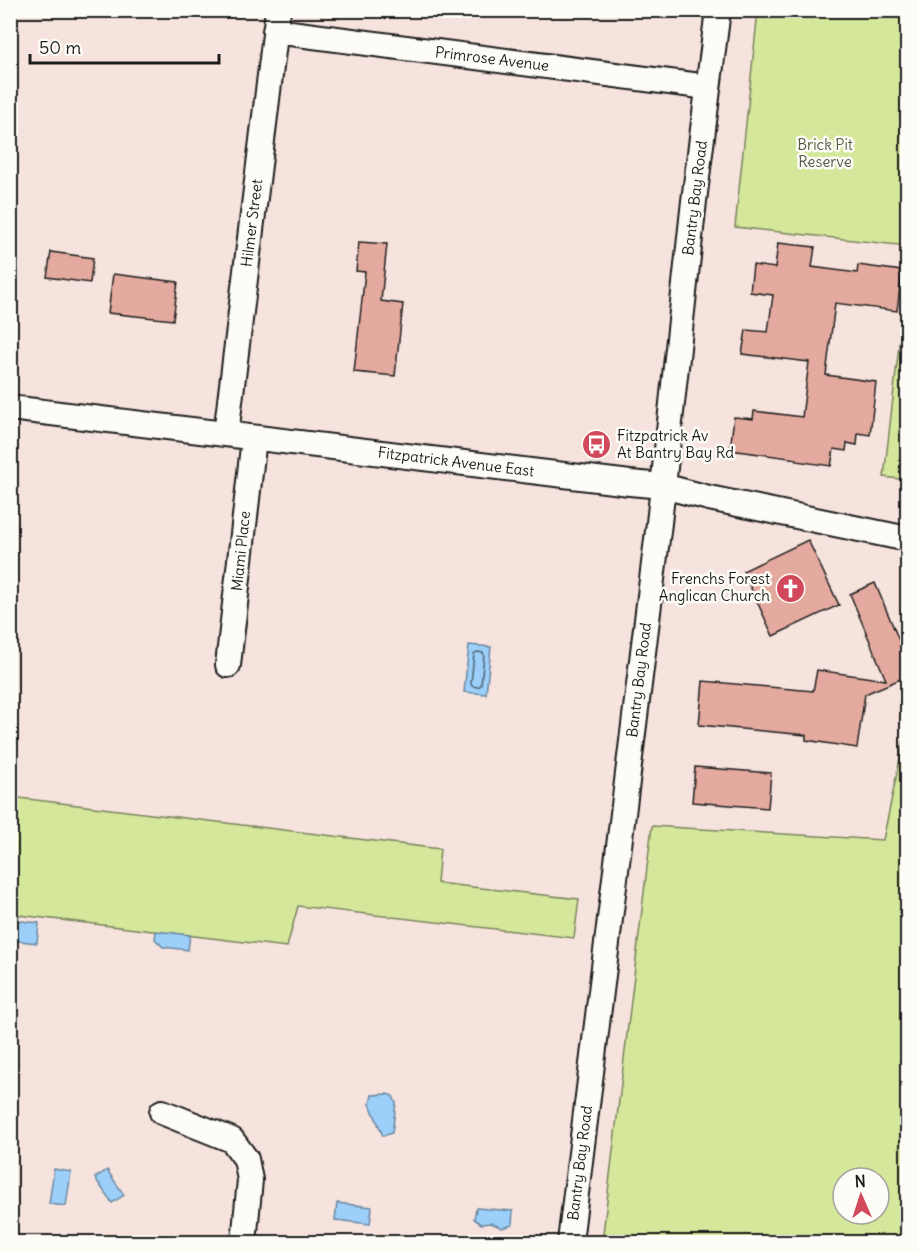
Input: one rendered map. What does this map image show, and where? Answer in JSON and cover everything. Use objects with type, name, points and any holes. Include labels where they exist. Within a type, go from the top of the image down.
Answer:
[{"type":"street","name":"Bantry Bay Road","points":[[570,1242],[663,486],[694,201],[718,10]]},
{"type":"street","name":"Primrose Avenue","points":[[277,21],[708,87]]},
{"type":"street","name":"Hilmer Street","points":[[226,435],[277,21]]},
{"type":"street","name":"Fitzpatrick Avenue East","points":[[10,408],[663,486],[709,498],[898,537]]},
{"type":"street","name":"Miami Place","points":[[228,665],[254,438]]},
{"type":"street","points":[[162,1112],[232,1140],[246,1159],[250,1180],[244,1242]]},
{"type":"green space","name":"Brick Pit Reserve","points":[[758,11],[907,11],[907,246],[735,227]]},
{"type":"green space","points":[[907,275],[908,480],[884,477]]},
{"type":"green space","points":[[907,725],[907,1242],[602,1242],[652,826],[883,840]]},
{"type":"green space","points":[[11,797],[440,849],[437,883],[579,899],[574,938],[298,906],[287,947],[11,914]]},
{"type":"water","points":[[469,645],[491,647],[486,694],[464,692]]},
{"type":"water","points":[[11,920],[39,923],[37,943],[11,940]]},
{"type":"water","points":[[156,931],[190,935],[188,950],[163,947],[155,939]]},
{"type":"water","points":[[372,1095],[393,1096],[396,1103],[392,1133],[383,1136],[370,1104]]},
{"type":"water","points":[[54,1169],[71,1172],[66,1206],[49,1204]]},
{"type":"water","points":[[107,1170],[124,1195],[112,1203],[95,1178]]},
{"type":"water","points":[[337,1203],[372,1207],[370,1224],[335,1220]]},
{"type":"water","points":[[476,1208],[513,1211],[512,1225],[502,1228],[491,1223],[481,1224],[474,1219]]},
{"type":"building","points":[[359,242],[387,244],[381,301],[403,304],[395,376],[354,372],[365,272],[356,271]]},
{"type":"building","points":[[778,243],[815,247],[812,267],[857,273],[858,265],[902,271],[897,311],[835,303],[826,375],[876,382],[870,435],[858,433],[857,445],[847,443],[846,451],[834,449],[831,466],[730,450],[734,417],[753,419],[754,411],[802,417],[809,362],[742,354],[746,330],[768,332],[773,295],[750,292],[753,265],[775,268]]},
{"type":"building","points":[[51,252],[93,258],[90,283],[47,277]]},
{"type":"building","points":[[113,274],[178,282],[173,320],[108,313]]},
{"type":"building","name":"Frenchs Forest Anglican Church","points":[[808,540],[839,605],[773,636],[743,571]]},
{"type":"building","points":[[875,583],[908,662],[908,676],[865,694],[857,748],[806,740],[806,735],[699,725],[703,681],[813,691],[817,670],[886,680],[850,594]]},
{"type":"building","points":[[695,767],[771,773],[768,808],[692,802]]},
{"type":"place","name":"Fitzpatrick Av At Bantry Bay Rd","points":[[596,445]]},
{"type":"place","name":"Frenchs Forest Anglican Church","points":[[791,588]]}]
